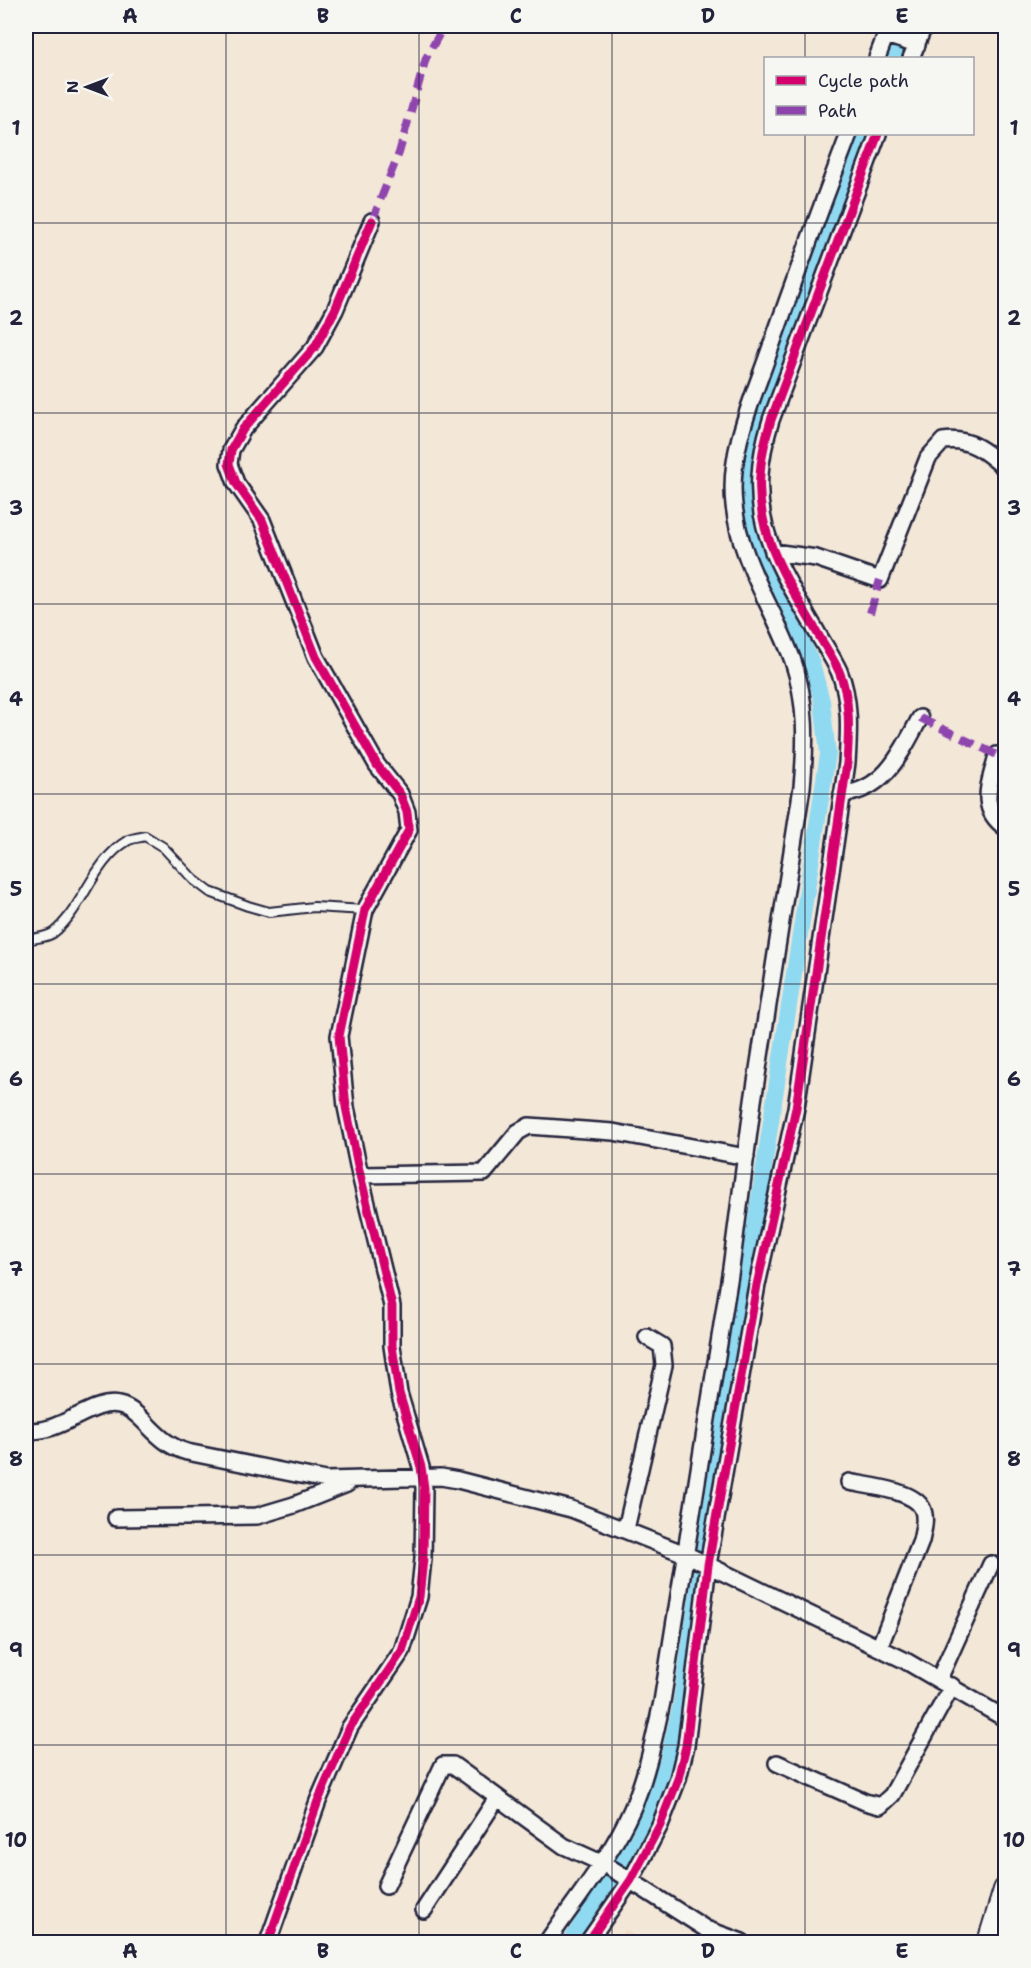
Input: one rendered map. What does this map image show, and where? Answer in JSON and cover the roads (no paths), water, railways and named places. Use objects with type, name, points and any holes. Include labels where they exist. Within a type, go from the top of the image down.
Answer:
[{"type":"main road","points":[[990,1942],[1005,1890]]},
{"type":"street","points":[[877,57],[889,33],[912,49],[924,26]]},
{"type":"street","points":[[588,1942],[660,1825],[678,1779],[693,1702],[696,1560],[746,1157],[806,749],[805,714],[793,662],[742,547],[733,504],[734,460],[760,416],[789,335],[849,135]]},
{"type":"street","points":[[547,1942],[603,1864],[632,1809],[647,1767],[696,1560],[796,1108],[842,794],[849,730],[839,673],[773,552],[759,508],[760,416],[789,335],[878,135]]},
{"type":"street","points":[[268,1942],[318,1800],[350,1726],[402,1651],[419,1597],[422,1568],[419,1479],[399,1393],[392,1346],[392,1306],[346,1107],[339,1036],[365,910],[409,830],[407,813],[400,794],[377,765],[316,657],[262,520],[236,483],[229,464],[231,450],[243,429],[315,347],[335,310],[372,221]]},
{"type":"street","points":[[773,552],[816,558],[880,580],[928,458],[943,441],[957,439],[969,442],[987,453],[1005,470]]},
{"type":"street","points":[[842,794],[866,789],[883,777],[920,718]]},
{"type":"street","points":[[997,755],[987,804],[993,819],[1005,828]]},
{"type":"street","points":[[360,1175],[484,1173],[518,1132],[529,1126],[613,1132],[746,1157]]},
{"type":"street","points":[[626,1529],[663,1365],[662,1346],[647,1337]]},
{"type":"street","points":[[26,1430],[52,1428],[108,1404],[121,1405],[132,1410],[171,1448],[303,1476],[352,1482],[458,1480],[571,1509],[626,1529],[696,1560],[879,1648],[945,1682],[1005,1719]]},
{"type":"street","points":[[116,1518],[257,1516],[294,1505],[352,1482]]},
{"type":"street","points":[[849,1482],[903,1494],[914,1499],[922,1509],[925,1523],[921,1541],[879,1648]]},
{"type":"street","points":[[777,1763],[865,1802],[880,1806],[892,1795],[945,1682],[991,1564]]},
{"type":"street","points":[[386,1886],[443,1765],[453,1765],[564,1846],[628,1878],[681,1915],[706,1929],[742,1942]]},
{"type":"street","points":[[424,1910],[497,1798]]},
{"type":"lane","points":[[26,940],[52,934],[65,920],[96,873],[113,854],[127,841],[145,836],[163,846],[194,880],[210,892],[248,906],[269,912],[314,907],[365,910]]},
{"type":"waterway","points":[[896,57],[910,26]]},
{"type":"waterway","points":[[570,1942],[639,1837],[668,1759],[680,1708],[828,754],[822,701],[812,663],[754,543],[746,484],[747,456],[864,135]]}]
